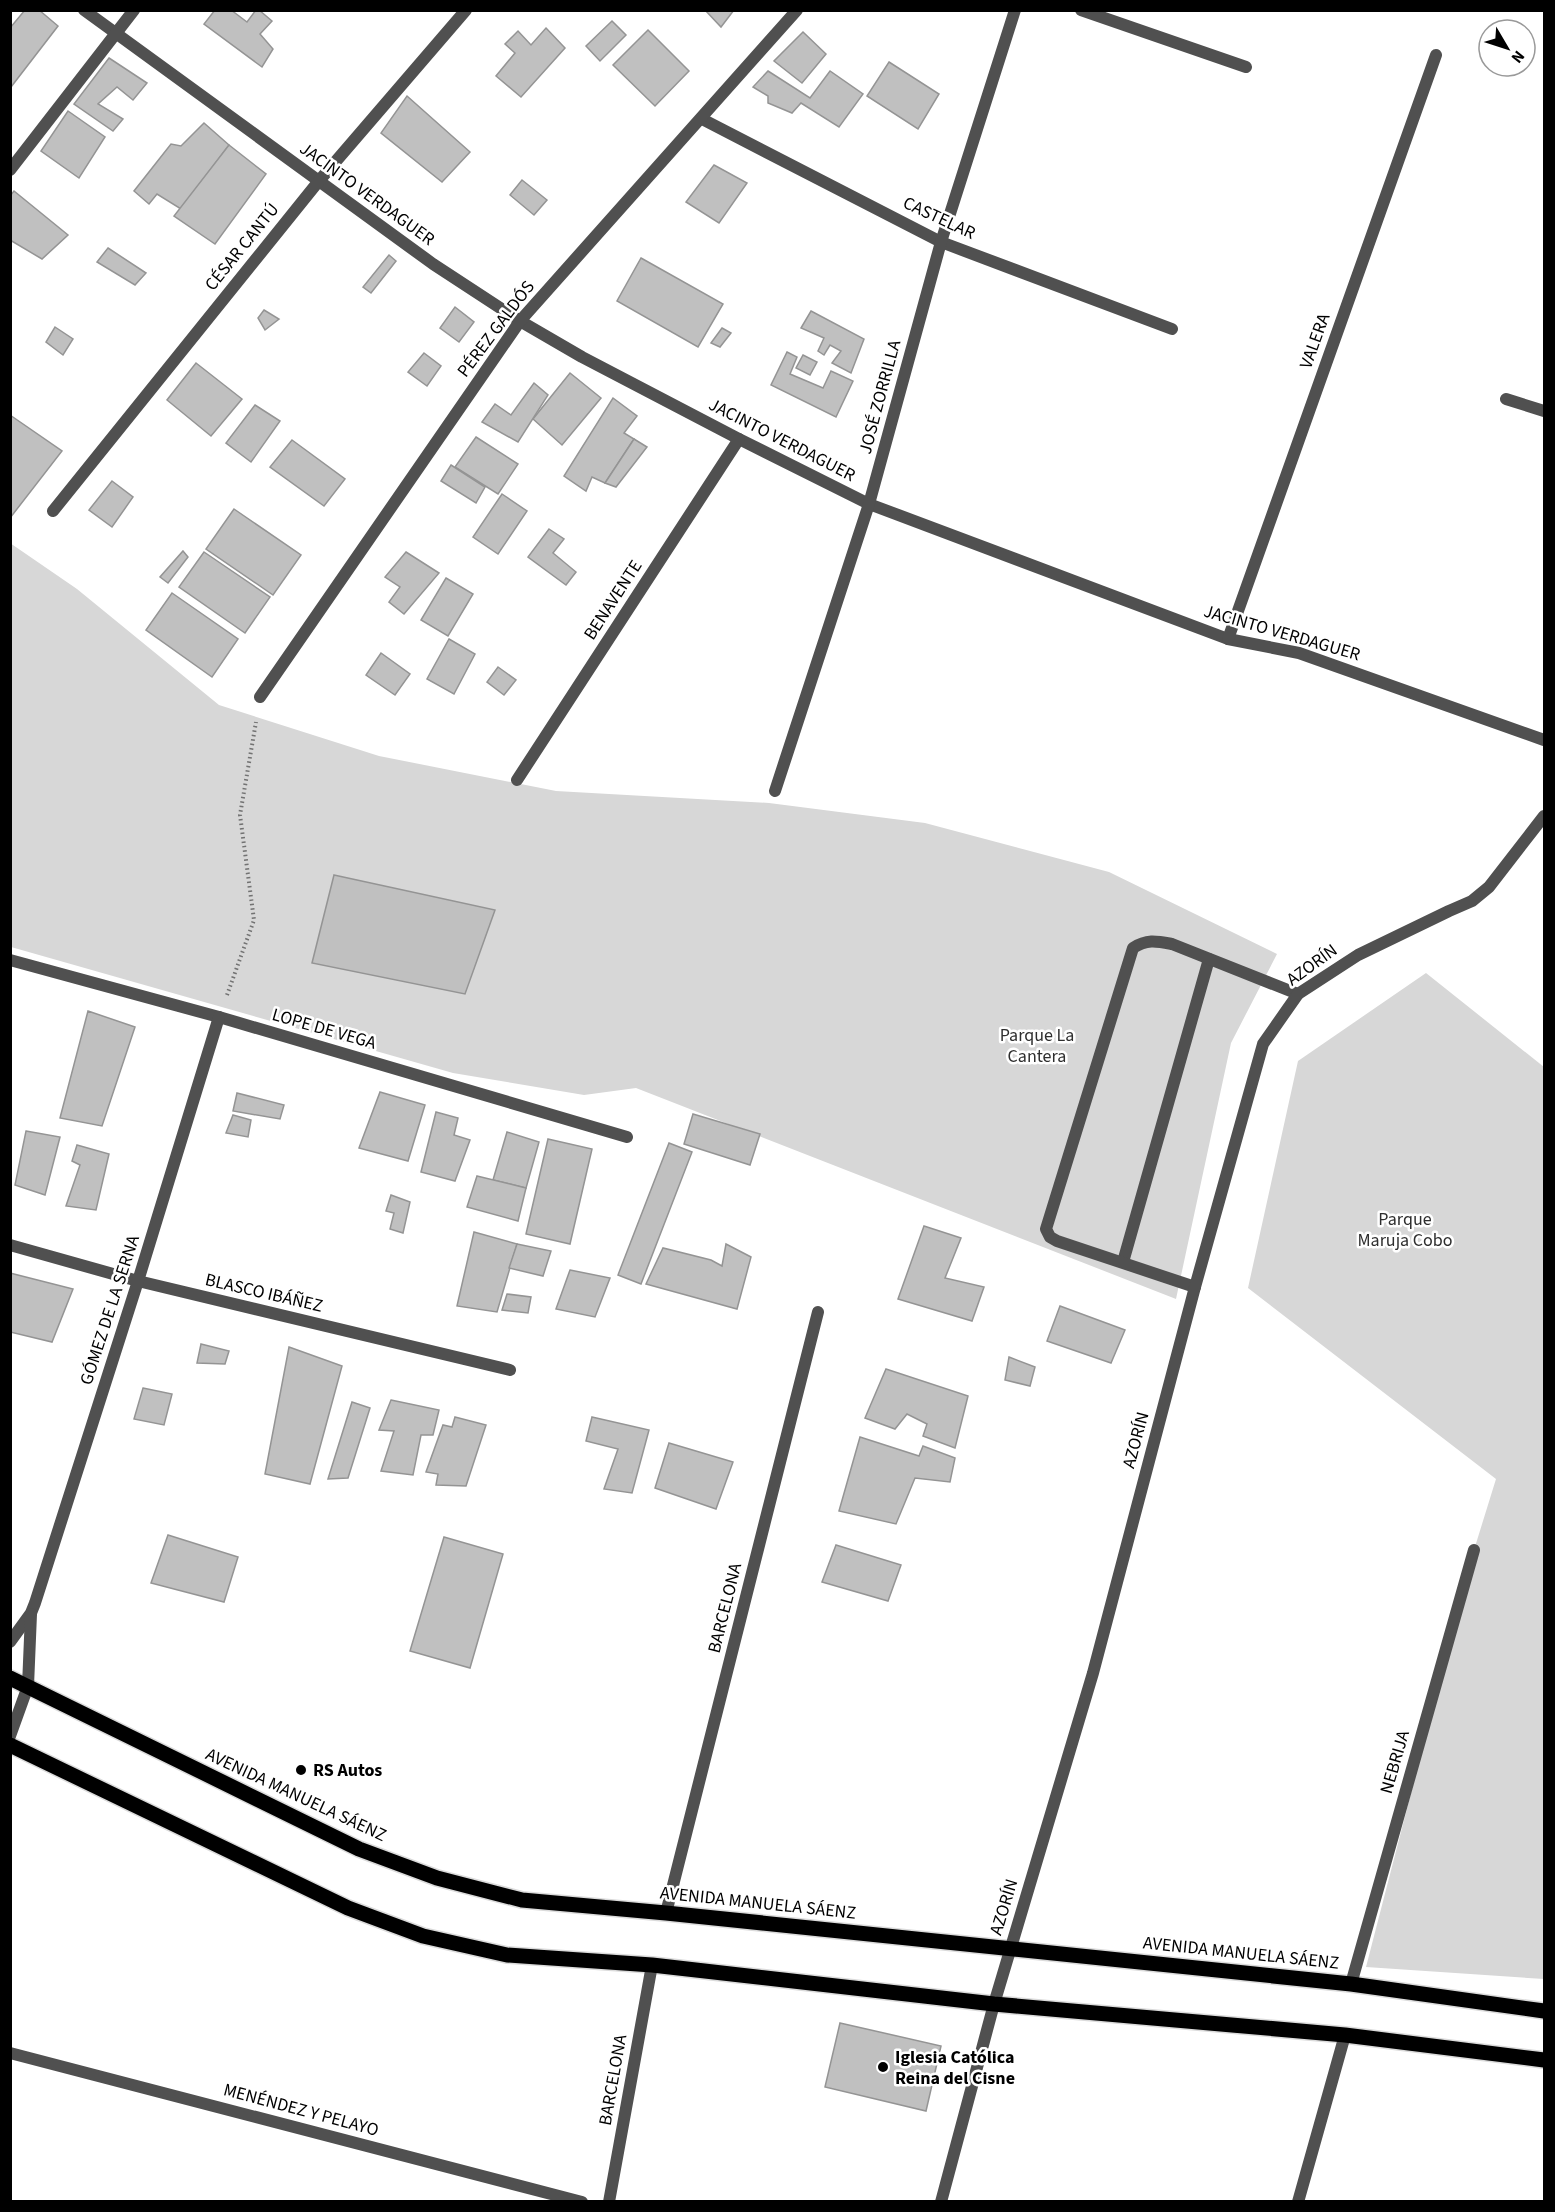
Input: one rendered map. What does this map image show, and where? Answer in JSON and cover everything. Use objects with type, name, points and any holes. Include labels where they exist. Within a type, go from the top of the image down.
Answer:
[{"type":"main road","name":"AVENIDA MANUELA SÁENZ","points":[[10,1678],[359,1849],[438,1878],[522,1900],[1351,1984],[1545,2011]]},
{"type":"main road","points":[[10,1745],[348,1908],[423,1936],[507,1955],[652,1965],[994,2004],[1345,2035],[1545,2060]]},
{"type":"street","name":"JACINTO VERDAGUER","points":[[84,10],[318,182],[433,264],[520,321],[582,357],[869,504],[1228,639],[1299,653],[1545,740]]},
{"type":"street","points":[[10,170],[134,10]]},
{"type":"street","name":"CÉSAR CANTÚ","points":[[53,511],[318,182],[466,10]]},
{"type":"street","name":"PÉREZ GALDÓS","points":[[260,697],[520,321],[702,119],[796,10]]},
{"type":"street","name":"JOSÉ ZORRILLA","points":[[775,791],[869,504],[941,242],[1015,10]]},
{"type":"street","points":[[1081,10],[1246,67]]},
{"type":"street","name":"VALERA","points":[[1228,639],[1436,55]]},
{"type":"street","name":"CASTELAR","points":[[702,119],[941,242],[1172,329]]},
{"type":"street","points":[[1506,399],[1545,411]]},
{"type":"street","name":"BENAVENTE","points":[[517,780],[739,439]]},
{"type":"street","name":"AZORÍN","points":[[941,2202],[1010,1948],[1093,1673],[1195,1287],[1263,1044],[1298,993],[1358,955],[1449,910],[1472,902],[1490,886],[1544,816]]},
{"type":"street","points":[[1195,1287],[1050,1237],[1046,1229],[1133,948],[1143,942],[1153,940],[1172,944],[1298,993]]},
{"type":"street","points":[[1123,1262],[1209,959]]},
{"type":"street","name":"LOPE DE VEGA","points":[[10,960],[219,1017],[627,1137]]},
{"type":"street","name":"GÓMEZ DE LA SERNA","points":[[10,1736],[28,1686],[31,1613],[138,1281],[219,1017]]},
{"type":"street","name":"BLASCO IBÁÑEZ","points":[[10,1245],[138,1281],[510,1370]]},
{"type":"street","name":"BARCELONA","points":[[666,1913],[818,1311]]},
{"type":"street","name":"NEBRIJA","points":[[1351,1984],[1474,1550]]},
{"type":"street","name":"GÓMEZ DE LA SERNA","points":[[10,1642],[31,1613]]},
{"type":"street","name":"BARCELONA","points":[[609,2202],[652,1965]]},
{"type":"street","points":[[1298,2202],[1345,2035]]},
{"type":"street","name":"MENÉNDEZ Y PELAYO","points":[[10,2053],[582,2202]]},
{"type":"path","points":[[219,1017],[254,920],[240,815],[260,697]]},
{"type":"green space","name":"Parque La Cantera","points":[[10,543],[77,589],[219,705],[379,756],[556,791],[769,803],[925,823],[1109,872],[1277,954],[1231,1043],[1176,1299],[636,1088],[584,1095],[453,1073],[11,947]]},
{"type":"green space","name":"Parque Maruja Cobo","points":[[1426,973],[1544,1067],[1544,1979],[1366,1967],[1474,1550],[1496,1479],[1248,1288],[1298,1061]]},
{"type":"building","points":[[25,10],[39,10],[58,26],[11,87],[10,28]]},
{"type":"building","points":[[215,10],[231,10],[247,22],[256,10],[259,10],[272,21],[260,34],[273,49],[262,67],[204,24]]},
{"type":"building","points":[[705,10],[734,10],[721,27]]},
{"type":"building","points":[[612,21],[626,35],[600,61],[586,46]]},
{"type":"building","points":[[546,28],[565,48],[521,97],[496,76],[515,53],[505,44],[518,31],[531,45]]},
{"type":"building","points":[[648,30],[689,71],[655,106],[613,65]]},
{"type":"building","points":[[803,32],[826,54],[802,83],[774,61]]},
{"type":"building","points":[[109,58],[147,83],[133,100],[117,87],[98,104],[123,119],[113,131],[74,104]]},
{"type":"building","points":[[889,62],[939,94],[918,129],[867,96]]},
{"type":"building","points":[[768,71],[810,98],[830,71],[863,94],[839,127],[801,103],[792,113],[768,103],[768,96],[753,87]]},
{"type":"building","points":[[407,96],[470,152],[442,182],[381,133]]},
{"type":"building","points":[[68,111],[105,137],[79,178],[41,151]]},
{"type":"building","points":[[204,123],[229,145],[181,209],[157,194],[149,204],[134,191],[171,144],[181,146]]},
{"type":"building","points":[[229,145],[266,174],[215,244],[174,216]]},
{"type":"building","points":[[714,165],[747,183],[719,223],[686,202]]},
{"type":"building","points":[[522,180],[547,200],[534,215],[510,195]]},
{"type":"building","points":[[14,191],[68,235],[42,259],[10,240],[10,196]]},
{"type":"building","points":[[108,248],[146,273],[135,285],[97,262]]},
{"type":"building","points":[[389,255],[396,261],[371,293],[363,287]]},
{"type":"building","points":[[641,258],[723,304],[698,347],[617,301]]},
{"type":"building","points":[[455,307],[474,322],[459,342],[440,328]]},
{"type":"building","points":[[264,310],[279,319],[265,330],[258,318]]},
{"type":"building","points":[[811,311],[864,339],[851,373],[832,363],[841,351],[830,345],[824,355],[818,351],[824,338],[801,328]]},
{"type":"building","points":[[55,327],[73,339],[63,355],[46,342]]},
{"type":"building","points":[[722,328],[731,333],[720,347],[711,343]]},
{"type":"building","points":[[787,352],[797,357],[790,374],[823,388],[831,371],[853,381],[836,417],[771,385]]},
{"type":"building","points":[[424,353],[441,366],[427,386],[408,372]]},
{"type":"building","points":[[803,355],[817,362],[810,375],[796,368]]},
{"type":"building","points":[[196,363],[242,399],[211,436],[167,400]]},
{"type":"building","points":[[570,373],[601,398],[562,445],[533,419]]},
{"type":"building","points":[[534,383],[548,395],[518,442],[482,422],[495,404],[511,415]]},
{"type":"building","points":[[613,398],[637,416],[624,433],[634,439],[605,483],[592,477],[586,491],[564,476]]},
{"type":"building","points":[[255,405],[280,421],[251,462],[226,443]]},
{"type":"building","points":[[10,415],[62,451],[10,518]]},
{"type":"building","points":[[476,437],[518,464],[498,494],[455,467]]},
{"type":"building","points":[[634,439],[647,447],[616,487],[605,483]]},
{"type":"building","points":[[292,440],[345,479],[324,506],[270,467]]},
{"type":"building","points":[[451,465],[485,487],[476,503],[441,481]]},
{"type":"building","points":[[112,481],[133,497],[112,527],[89,510]]},
{"type":"building","points":[[502,494],[527,511],[498,554],[473,537]]},
{"type":"building","points":[[234,509],[301,555],[273,595],[206,549]]},
{"type":"building","points":[[549,529],[564,539],[553,553],[576,572],[566,585],[528,557]]},
{"type":"building","points":[[183,551],[188,557],[168,583],[160,577]]},
{"type":"building","points":[[204,552],[270,597],[245,633],[179,587]]},
{"type":"building","points":[[406,552],[439,573],[404,614],[389,602],[400,587],[385,577]]},
{"type":"building","points":[[446,578],[473,594],[448,636],[421,620]]},
{"type":"building","points":[[172,593],[238,639],[212,677],[146,630]]},
{"type":"building","points":[[449,639],[475,654],[454,694],[427,679]]},
{"type":"building","points":[[381,653],[410,674],[395,695],[366,675]]},
{"type":"building","points":[[498,667],[516,680],[504,695],[487,682]]},
{"type":"building","points":[[334,875],[495,910],[465,994],[312,963]]},
{"type":"building","points":[[88,1011],[135,1027],[102,1126],[60,1118]]},
{"type":"building","points":[[380,1092],[425,1105],[408,1161],[359,1148]]},
{"type":"building","points":[[237,1093],[284,1105],[280,1119],[233,1111]]},
{"type":"building","points":[[436,1112],[458,1118],[454,1135],[470,1140],[455,1181],[421,1172]]},
{"type":"building","points":[[693,1114],[760,1134],[750,1165],[684,1144]]},
{"type":"building","points":[[233,1115],[251,1120],[248,1137],[226,1133]]},
{"type":"building","points":[[26,1131],[60,1137],[45,1195],[15,1185]]},
{"type":"building","points":[[507,1132],[539,1142],[526,1188],[493,1180]]},
{"type":"building","points":[[548,1139],[592,1149],[570,1244],[526,1234]]},
{"type":"building","points":[[669,1143],[692,1152],[641,1284],[618,1275]]},
{"type":"building","points":[[77,1145],[109,1154],[96,1210],[66,1206],[80,1165],[72,1161]]},
{"type":"building","points":[[477,1176],[526,1188],[518,1221],[467,1207]]},
{"type":"building","points":[[391,1195],[410,1202],[403,1233],[390,1229],[394,1213],[386,1211]]},
{"type":"building","points":[[924,1226],[961,1238],[945,1278],[984,1287],[972,1321],[898,1299]]},
{"type":"building","points":[[474,1232],[517,1244],[497,1312],[457,1306]]},
{"type":"building","points":[[517,1244],[551,1251],[543,1276],[509,1268]]},
{"type":"building","points":[[726,1244],[751,1257],[737,1309],[646,1284],[663,1248],[711,1260],[722,1266]]},
{"type":"building","points":[[570,1270],[610,1278],[595,1317],[556,1309]]},
{"type":"building","points":[[10,1273],[73,1289],[52,1342],[10,1332]]},
{"type":"building","points":[[507,1294],[531,1297],[528,1313],[502,1310]]},
{"type":"building","points":[[1060,1306],[1125,1330],[1111,1363],[1047,1341]]},
{"type":"building","points":[[201,1344],[229,1351],[225,1364],[197,1363]]},
{"type":"building","points":[[289,1347],[342,1366],[310,1484],[265,1474]]},
{"type":"building","points":[[1009,1357],[1035,1367],[1030,1386],[1005,1380]]},
{"type":"building","points":[[886,1369],[968,1396],[955,1448],[923,1436],[927,1424],[907,1414],[895,1429],[865,1418]]},
{"type":"building","points":[[143,1388],[172,1394],[164,1425],[134,1419]]},
{"type":"building","points":[[391,1400],[439,1410],[433,1435],[421,1435],[413,1475],[381,1471],[394,1431],[379,1430]]},
{"type":"building","points":[[352,1402],[370,1408],[348,1478],[328,1479]]},
{"type":"building","points":[[455,1417],[486,1425],[466,1486],[436,1485],[438,1474],[426,1472],[443,1425],[452,1427]]},
{"type":"building","points":[[592,1417],[649,1430],[632,1493],[604,1489],[618,1449],[586,1441]]},
{"type":"building","points":[[860,1437],[919,1456],[923,1446],[955,1458],[950,1482],[915,1478],[896,1524],[839,1511]]},
{"type":"building","points":[[669,1443],[733,1462],[716,1509],[655,1488]]},
{"type":"building","points":[[168,1535],[238,1557],[224,1602],[151,1583]]},
{"type":"building","points":[[444,1537],[503,1554],[470,1668],[410,1651]]},
{"type":"building","points":[[836,1545],[901,1565],[888,1601],[822,1582]]},
{"type":"building","name":"Iglesia Católica Reina del Cisne","points":[[840,2023],[941,2046],[926,2111],[825,2087]]},
{"type":"place","name":"RS Autos","points":[[301,1770]]},
{"type":"place","name":"Iglesia Católica Reina del Cisne","points":[[883,2067]]}]
